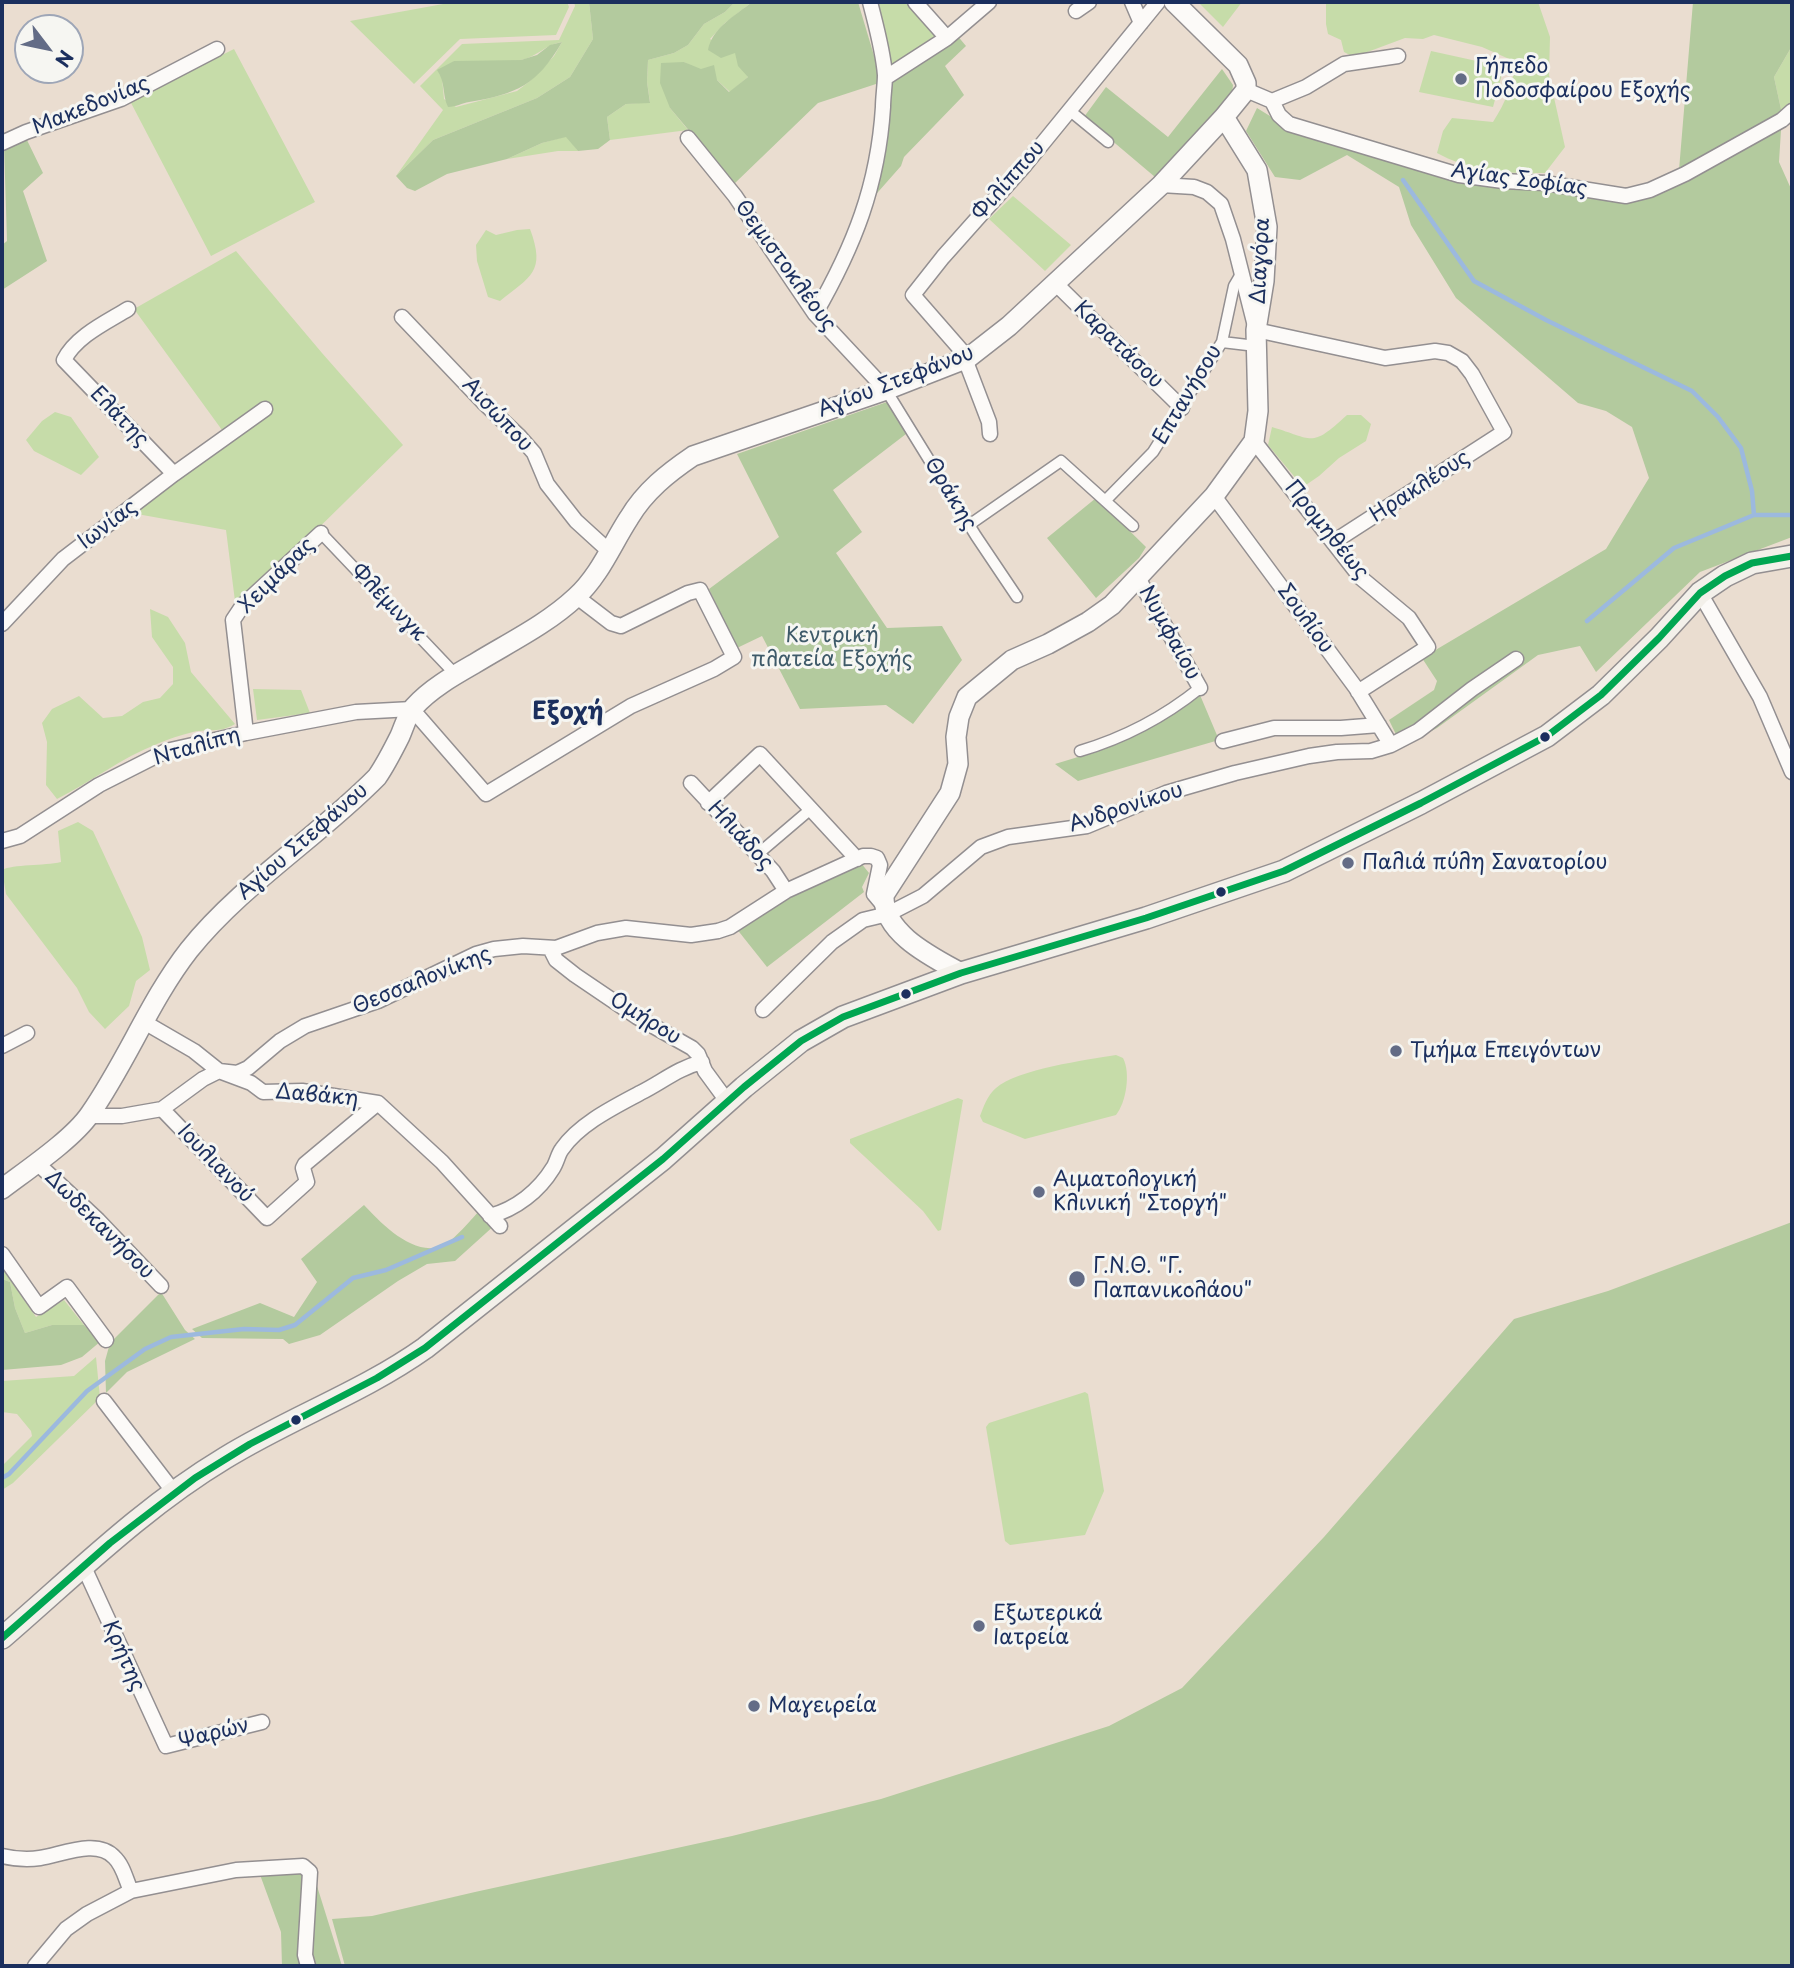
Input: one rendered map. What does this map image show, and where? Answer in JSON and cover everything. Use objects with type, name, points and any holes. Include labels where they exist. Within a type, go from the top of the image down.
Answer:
[{"type":"main road","points":[[2,1638],[112,1539],[173,1491],[263,1436],[396,1368],[481,1306],[663,1159],[786,1051],[843,1017],[961,973],[1240,888],[1284,871],[1547,736],[1585,708],[1660,638],[1700,593],[1725,576],[1752,563],[1792,556]]},
{"type":"street","points":[[815,314],[840,270],[855,236],[866,202],[881,132],[885,78],[880,40],[870,2]]},
{"type":"street","points":[[915,2],[947,38]]},
{"type":"street","points":[[885,78],[947,38],[989,2]]},
{"type":"street","points":[[1076,11],[1089,2]]},
{"type":"street","points":[[1132,2],[1141,23]]},
{"type":"street","name":"Φιλίππου","points":[[967,358],[913,295],[1025,165],[1158,2]]},
{"type":"street","points":[[1161,185],[1246,90],[1238,65],[1174,2]]},
{"type":"street","name":"Μακεδονίας","points":[[2,143],[121,99],[218,49]]},
{"type":"street","points":[[1272,101],[1306,87],[1345,64],[1398,56]]},
{"type":"street","name":"Αγίας Σοφίας","points":[[1246,90],[1272,101],[1279,115],[1289,124],[1459,174],[1503,181],[1545,183],[1626,197],[1650,190],[1685,174],[1782,120],[1792,111]]},
{"type":"street","points":[[1069,110],[1108,142]]},
{"type":"street","name":"Διαγόρα","points":[[1224,117],[1261,180],[1267,227],[1264,281],[1256,338]]},
{"type":"street","name":"Θεμιστοκλέους","points":[[688,138],[736,196],[815,314],[886,390]]},
{"type":"street","points":[[886,910],[884,895],[950,793],[958,764],[956,737],[959,717],[967,697],[1012,660],[1088,622],[1112,605],[1214,496],[1254,441],[1258,411],[1256,338],[1233,239],[1221,204],[1207,192],[1194,187],[1161,185]]},
{"type":"street","name":"Αγίου Στεφάνου","points":[[2,1189],[37,1163],[89,1116],[163,988],[190,950],[227,910],[377,778],[389,759],[412,709],[455,674],[550,618],[576,597],[591,581],[630,515],[667,474],[693,456],[886,390],[967,358],[1009,326],[1161,185]]},
{"type":"street","name":"Επτανήσου","points":[[1106,500],[1153,452],[1222,342],[1234,286],[1241,274]]},
{"type":"street","name":"Καρατάσου","points":[[1054,282],[1182,408]]},
{"type":"street","name":"Ελάτης","points":[[128,309],[70,349],[64,360],[174,474]]},
{"type":"street","name":"Αισώπου","points":[[402,317],[520,437],[534,453],[547,484],[576,521],[610,552]]},
{"type":"street","points":[[1222,342],[1256,338]]},
{"type":"street","name":"Ηρακλέους","points":[[1256,338],[1385,358],[1435,351],[1448,353],[1462,361],[1472,374],[1504,432],[1335,541]]},
{"type":"street","points":[[967,358],[989,422],[990,434]]},
{"type":"street","name":"Θράκης","points":[[886,390],[1017,597]]},
{"type":"street","name":"Ιωνίας","points":[[2,624],[63,559],[265,409]]},
{"type":"street","name":"Προμηθέως","points":[[1254,441],[1335,541],[1361,578],[1397,605],[1428,647],[1358,692]]},
{"type":"street","points":[[970,524],[1061,461],[1133,526]]},
{"type":"street","name":"Σουλίου","points":[[1214,496],[1358,692],[1391,745]]},
{"type":"street","name":"Χειμάρας","points":[[246,733],[233,620],[243,605],[321,533]]},
{"type":"street","name":"Φλέμινγκ","points":[[321,533],[455,674]]},
{"type":"street","name":"Νυμφαίου","points":[[1138,578],[1200,688]]},
{"type":"street","points":[[412,709],[486,794],[622,711],[680,682],[714,669],[734,657],[700,590],[688,593],[621,626],[611,623],[576,597]]},
{"type":"street","points":[[1700,593],[1760,698],[1792,772]]},
{"type":"street","name":"Ανδρονίκου","points":[[763,1010],[832,943],[863,920],[923,896],[981,847],[1008,837],[1087,826],[1166,793],[1235,773],[1309,756],[1371,751],[1391,745],[1418,732],[1472,689],[1516,659]]},
{"type":"street","points":[[1080,751],[1119,738],[1150,722],[1177,707],[1200,688]]},
{"type":"street","name":"Νταλίπη","points":[[2,841],[20,836],[99,785],[166,751],[356,712],[412,709]]},
{"type":"street","points":[[1223,741],[1274,728],[1379,725]]},
{"type":"street","points":[[708,803],[760,754],[857,859],[871,856],[877,858],[880,865],[874,894],[902,935],[961,973]]},
{"type":"street","name":"Ηλιάδος","points":[[691,783],[773,871],[786,891]]},
{"type":"street","points":[[758,854],[811,808]]},
{"type":"street","name":"Θεσσαλονίκης","points":[[89,1116],[122,1116],[162,1109],[203,1079],[219,1071],[237,1073],[305,1026],[379,1001],[477,954],[523,946],[550,948],[597,933],[626,928],[691,935],[718,931],[730,927],[786,891],[857,859]]},
{"type":"street","name":"Ομήρου","points":[[550,948],[556,960],[575,975],[698,1054],[705,1071],[727,1101]]},
{"type":"street","name":"Δαβάκη","points":[[144,1022],[194,1051],[219,1071],[251,1083],[263,1092],[302,1091],[378,1103],[429,1149],[495,1221],[545,1180],[561,1150],[590,1123],[619,1103],[683,1067],[702,1062]]},
{"type":"street","points":[[2,1045],[27,1032]]},
{"type":"street","name":"Ιουλιανού","points":[[162,1109],[267,1219],[307,1182],[303,1167],[305,1164],[378,1103]]},
{"type":"street","name":"Δωδεκανήσου","points":[[37,1163],[98,1220],[161,1286]]},
{"type":"street","points":[[2,1254],[39,1307],[67,1287],[106,1340]]},
{"type":"street","points":[[104,1401],[173,1491]]},
{"type":"street","name":"Κρήτης","points":[[83,1565],[166,1746]]},
{"type":"street","name":"Ψαρών","points":[[166,1746],[262,1722]]},
{"type":"street","points":[[2,1856],[19,1859],[100,1849],[113,1854],[118,1860],[131,1891]]},
{"type":"street","points":[[35,1966],[66,1929],[87,1914],[131,1891],[236,1870],[303,1866],[308,1869],[305,1955],[308,1966]]},
{"type":"green space","points":[[454,2],[567,2],[569,7],[556,35],[460,39],[414,84],[350,21]]},
{"type":"green space","points":[[574,2],[589,2],[593,39],[570,77],[537,98],[433,140],[396,176],[443,110],[420,86],[462,44],[559,40],[575,6]],"holes":[[[562,42],[554,56],[517,91],[456,107],[444,99],[442,78],[454,61],[521,60]]]},
{"type":"green space","points":[[589,2],[735,2],[725,12],[704,24],[688,45],[674,53],[648,60],[650,103],[626,104],[607,117],[610,140],[598,149],[578,151],[566,137],[542,143],[507,159],[447,174],[415,191],[407,188],[396,176],[433,140],[537,98],[570,77],[593,39]]},
{"type":"green space","points":[[735,2],[752,2],[710,39],[735,52],[748,77],[730,92],[717,80],[684,62],[670,108],[688,130],[610,140],[607,117],[626,104],[650,102],[648,60],[674,53],[688,45],[704,24],[725,12]]},
{"type":"green space","points":[[752,2],[858,2],[875,59],[879,83],[818,103],[734,184],[670,108],[660,83],[661,63],[684,62],[701,69],[714,65],[717,80],[729,92],[748,77],[738,66],[735,53],[721,58],[708,50],[710,42],[719,29]]},
{"type":"green space","points":[[910,2],[943,39],[888,73],[879,3]]},
{"type":"green space","points":[[1198,2],[1242,2],[1223,27]]},
{"type":"green space","points":[[1326,2],[1538,2],[1550,37],[1549,75],[1565,147],[1545,173],[1476,168],[1437,153],[1443,131],[1452,118],[1493,122],[1508,93],[1516,62],[1482,47],[1434,35],[1423,39],[1405,38],[1354,57],[1344,52],[1341,40],[1328,34]]},
{"type":"green space","points":[[1693,2],[1792,2],[1792,46],[1774,77],[1782,114],[1779,162],[1792,191],[1792,537],[1700,572],[1596,672],[1580,646],[1538,655],[1437,728],[1402,747],[1389,720],[1434,690],[1437,681],[1422,658],[1606,549],[1649,478],[1632,427],[1606,411],[1578,403],[1456,298],[1411,225],[1399,187],[1347,155],[1300,180],[1275,177],[1246,131],[1257,108],[1286,126],[1460,179],[1600,195],[1678,182]]},
{"type":"green space","points":[[956,34],[966,46],[945,66],[964,95],[904,157],[901,166],[871,200],[888,78]]},
{"type":"green space","points":[[562,42],[544,68],[524,85],[500,95],[448,107],[437,70],[454,61],[521,60]]},
{"type":"green space","points":[[1792,46],[1792,106],[1782,114],[1774,77]]},
{"type":"green space","points":[[234,49],[315,202],[211,256],[130,101]]},
{"type":"green space","name":"Γήπεδο Ποδοσφαίρου Εξοχής","points":[[1431,51],[1504,67],[1493,107],[1419,92]]},
{"type":"green space","points":[[1222,69],[1233,85],[1232,94],[1155,177],[1084,117],[1106,87],[1168,137]]},
{"type":"green space","points":[[25,136],[43,173],[23,191],[47,261],[2,290],[2,245],[7,241],[4,145]]},
{"type":"green space","points":[[567,136],[578,151],[558,151],[507,159],[542,143]]},
{"type":"green space","points":[[1013,196],[1071,245],[1045,271],[989,219]]},
{"type":"green space","points":[[530,229],[536,255],[533,272],[500,301],[488,297],[477,261],[476,245],[486,230],[496,235]]},
{"type":"green space","points":[[236,251],[403,445],[236,609],[226,530],[137,514],[135,509],[230,441],[134,309]]},
{"type":"green space","name":"Κεντρική πλατεία Εξοχής","points":[[887,402],[906,434],[833,490],[862,532],[836,553],[887,628],[942,626],[962,660],[913,724],[886,705],[800,709],[762,636],[737,648],[709,589],[779,537],[737,454]]},
{"type":"green space","points":[[55,412],[71,417],[99,457],[81,475],[34,451],[26,440],[42,421]]},
{"type":"green space","points":[[1347,415],[1361,415],[1371,424],[1366,441],[1339,458],[1303,487],[1268,445],[1272,427],[1305,438],[1319,437]]},
{"type":"green space","points":[[1096,498],[1146,547],[1139,558],[1096,598],[1047,538]]},
{"type":"green space","points":[[150,609],[168,617],[185,643],[191,672],[235,724],[219,730],[193,732],[161,742],[131,756],[57,799],[46,785],[47,742],[42,723],[52,709],[79,696],[103,718],[122,716],[143,702],[160,698],[173,684],[173,667],[152,637]]},
{"type":"green space","points":[[253,689],[301,690],[310,713],[257,720]]},
{"type":"green space","points":[[1200,695],[1219,740],[1078,781],[1055,764],[1130,737],[1166,718]]},
{"type":"green space","points":[[78,822],[93,831],[142,937],[150,970],[136,981],[129,1006],[105,1029],[89,1012],[77,988],[6,894],[2,870],[61,862],[58,831]]},
{"type":"green space","points":[[861,863],[869,873],[862,887],[864,892],[767,967],[736,928],[794,896]]},
{"type":"green space","points":[[1116,1055],[1123,1058],[1127,1079],[1120,1110],[1116,1115],[1025,1139],[983,1122],[980,1116],[990,1094],[1006,1081],[1053,1066]]},
{"type":"green space","points":[[958,1098],[963,1100],[941,1230],[938,1231],[923,1211],[850,1143],[850,1139]]},
{"type":"green space","points":[[364,1205],[398,1236],[420,1247],[431,1248],[447,1244],[482,1208],[496,1224],[455,1261],[427,1264],[320,1335],[289,1344],[283,1339],[202,1338],[192,1329],[260,1303],[294,1317],[317,1282],[301,1259]]},
{"type":"green space","points":[[1792,1222],[1792,1966],[345,1966],[332,1919],[372,1916],[732,1836],[881,1799],[1109,1726],[1182,1688],[1324,1537],[1514,1319],[1608,1291]]},
{"type":"green space","points":[[2,1268],[36,1317],[64,1300],[84,1325],[52,1325],[25,1333],[15,1308],[10,1282],[2,1279]]},
{"type":"green space","points":[[2,1279],[10,1282],[15,1308],[25,1333],[52,1325],[84,1325],[101,1341],[82,1357],[61,1365],[2,1370]]},
{"type":"green space","points":[[161,1292],[185,1330],[195,1339],[127,1372],[106,1393],[105,1361],[110,1343]]},
{"type":"green space","points":[[96,1357],[100,1398],[13,1483],[2,1490],[2,1466],[32,1436],[17,1414],[2,1412],[2,1381],[74,1376]]},
{"type":"green space","points":[[1085,1392],[1088,1394],[1104,1491],[1085,1535],[1010,1545],[1005,1541],[986,1427],[989,1423]]},
{"type":"green space","points":[[304,1871],[303,1966],[282,1966],[281,1932],[259,1872]]},
{"type":"green space","points":[[317,1886],[342,1966],[312,1966],[309,1955],[314,1888]]},
{"type":"waterway","points":[[1403,180],[1474,281],[1546,320],[1692,391],[1718,417],[1741,448],[1752,491],[1754,515]]},
{"type":"waterway","points":[[1587,621],[1674,548],[1754,515],[1792,515]]},
{"type":"waterway","points":[[2,1478],[9,1474],[87,1391],[145,1349],[171,1337],[244,1329],[279,1330],[295,1325],[353,1278],[386,1270],[462,1237]]},
{"type":"transit line","points":[[2,1638],[110,1543],[195,1478],[250,1444],[377,1378],[425,1348],[663,1159],[801,1041],[843,1017],[961,973],[1146,918],[1284,871],[1547,736],[1601,695],[1700,593],[1725,576],[1752,563],[1792,556]]},
{"type":"place","name":"Γήπεδο Ποδοσφαίρου Εξοχής","points":[[1461,79]]},
{"type":"place","name":"Παλιά πύλη Σανατορίου","points":[[1348,863]]},
{"type":"place","name":"Τμήμα Επειγόντων","points":[[1396,1051]]},
{"type":"place","name":"Αιματολογική Κλινική \"Στοργή\"","points":[[1039,1192]]},
{"type":"place","name":"Γ.Ν.Θ. \"Γ. Παπανικολάου\"","points":[[1077,1279]]},
{"type":"place","name":"Εξωτερικά Ιατρεία","points":[[979,1626]]},
{"type":"place","name":"Μαγειρεία","points":[[754,1706]]},
{"type":"district","name":"Εξοχή","points":[[568,712]]}]
